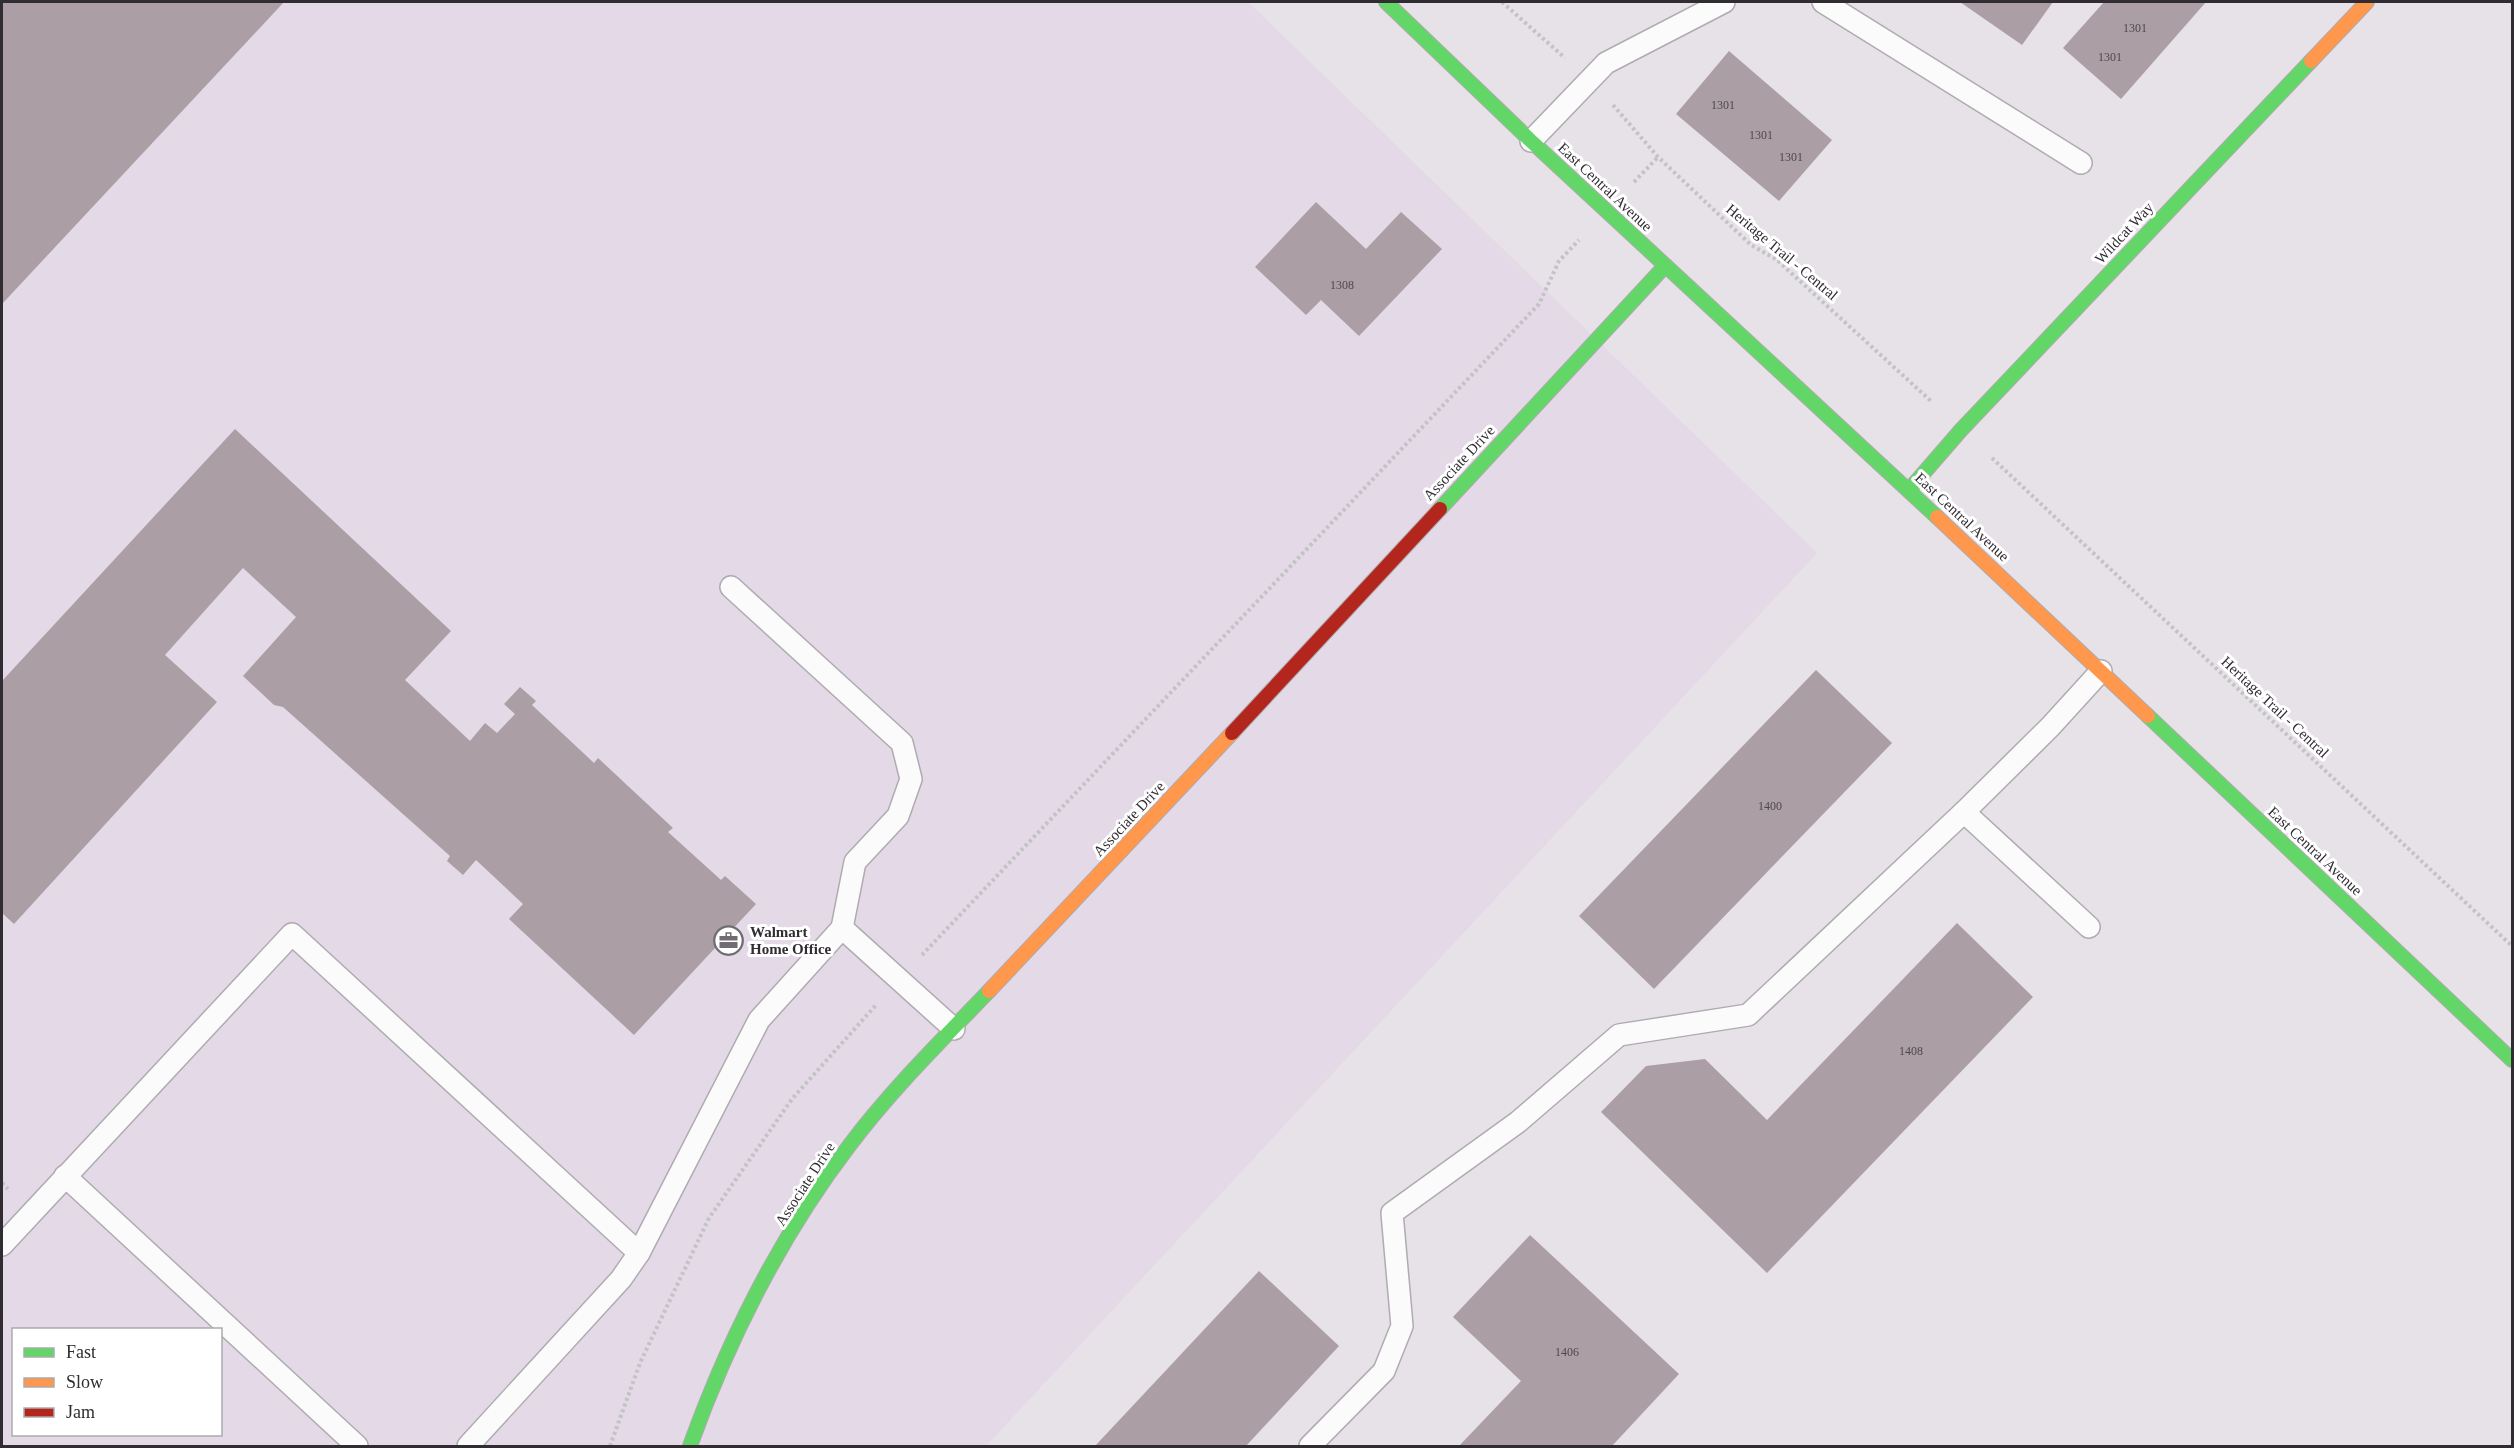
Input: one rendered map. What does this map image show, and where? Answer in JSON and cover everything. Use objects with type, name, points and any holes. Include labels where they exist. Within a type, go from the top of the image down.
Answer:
[{"type":"street","name":"East Central Avenue","points":[[1386,2],[1531,141],[1909,490],[2512,1060]]},
{"type":"street","name":"Wildcat Way","points":[[1909,490],[1961,430],[2367,2]]},
{"type":"street","name":"Associate Drive","points":[[690,1446],[703,1410],[761,1285],[806,1210],[849,1146],[907,1077],[1274,688],[1665,266]]},
{"type":"lane","points":[[1531,141],[1606,63],[1724,2]]},
{"type":"lane","points":[[1823,2],[2081,164]]},
{"type":"lane","points":[[468,1446],[621,1279],[639,1253],[759,1020],[842,928],[855,862],[898,816],[912,779],[902,743],[731,587]]},
{"type":"lane","points":[[1310,1446],[1383,1371],[1402,1326],[1392,1213],[1518,1122],[1619,1035],[1748,1015],[1964,812],[2050,727],[2101,671]]},
{"type":"lane","points":[[1964,812],[2089,927]]},
{"type":"lane","points":[[842,928],[954,1029]]},
{"type":"lane","points":[[2,1245],[292,934],[639,1253]]},
{"type":"lane","points":[[65,1176],[357,1446]]},
{"type":"path","points":[[1502,2],[1555,48]]},
{"type":"path","name":"Heritage Trail - Central","points":[[1623,114],[1658,157],[1751,245],[1777,260],[1906,377]]},
{"type":"path","points":[[1651,164],[1658,157]]},
{"type":"path","points":[[926,950],[1539,304],[1559,261]]},
{"type":"path","name":"Heritage Trail - Central","points":[[2021,486],[2512,946]]},
{"type":"path","points":[[610,1446],[640,1363],[710,1218],[792,1099],[872,1008]]},
{"type":"shaded area","name":"Walmart Home Office","points":[[2,2],[1248,2],[1817,553],[986,1446],[2,1446]]},
{"type":"building","points":[[2,2],[284,2],[2,304]]},
{"type":"building","points":[[1960,2],[2053,2],[2022,45]]},
{"type":"building","points":[[2104,2],[2206,2],[2121,99],[2063,48]]},
{"type":"building","points":[[1729,51],[1832,140],[1779,201],[1676,114]]},
{"type":"building","points":[[1316,202],[1366,249],[1401,212],[1442,249],[1359,336],[1321,300],[1306,315],[1255,267]]},
{"type":"building","points":[[235,429],[451,631],[405,680],[470,741],[485,723],[497,733],[515,714],[504,704],[520,687],[536,701],[532,705],[594,763],[598,758],[673,828],[668,832],[721,880],[725,876],[756,904],[634,1035],[509,919],[523,904],[476,860],[463,875],[447,861],[450,856],[283,707],[274,705],[243,676],[296,617],[243,568],[165,655],[217,702],[14,924],[2,913],[2,681]]},
{"type":"building","points":[[1816,670],[1892,743],[1654,989],[1579,916]]},
{"type":"building","points":[[1957,923],[2033,997],[1767,1273],[1601,1112],[1646,1066],[1705,1059],[1767,1120]]},
{"type":"building","points":[[1530,1235],[1679,1374],[1612,1446],[1459,1446],[1521,1381],[1453,1317]]},
{"type":"building","points":[[1259,1271],[1339,1346],[1246,1446],[1095,1446]]},
{"type":"traffic: fast","points":[[1386,2],[1531,141],[1937,517]]},
{"type":"traffic: fast","points":[[1909,490],[1961,430],[2311,61]]},
{"type":"traffic: fast","points":[[1440,509],[1665,266]]},
{"type":"traffic: fast","points":[[2148,716],[2512,1060]]},
{"type":"traffic: fast","points":[[690,1446],[721,1367],[758,1290],[824,1180],[882,1105],[989,991]]},
{"type":"traffic: slow","points":[[2311,61],[2367,2]]},
{"type":"traffic: slow","points":[[1937,517],[2148,716]]},
{"type":"traffic: slow","points":[[989,991],[1232,733]]},
{"type":"traffic: jam","points":[[1232,733],[1440,509]]},
{"type":"place","name":"Walmart Home Office","points":[[729,941]]}]
